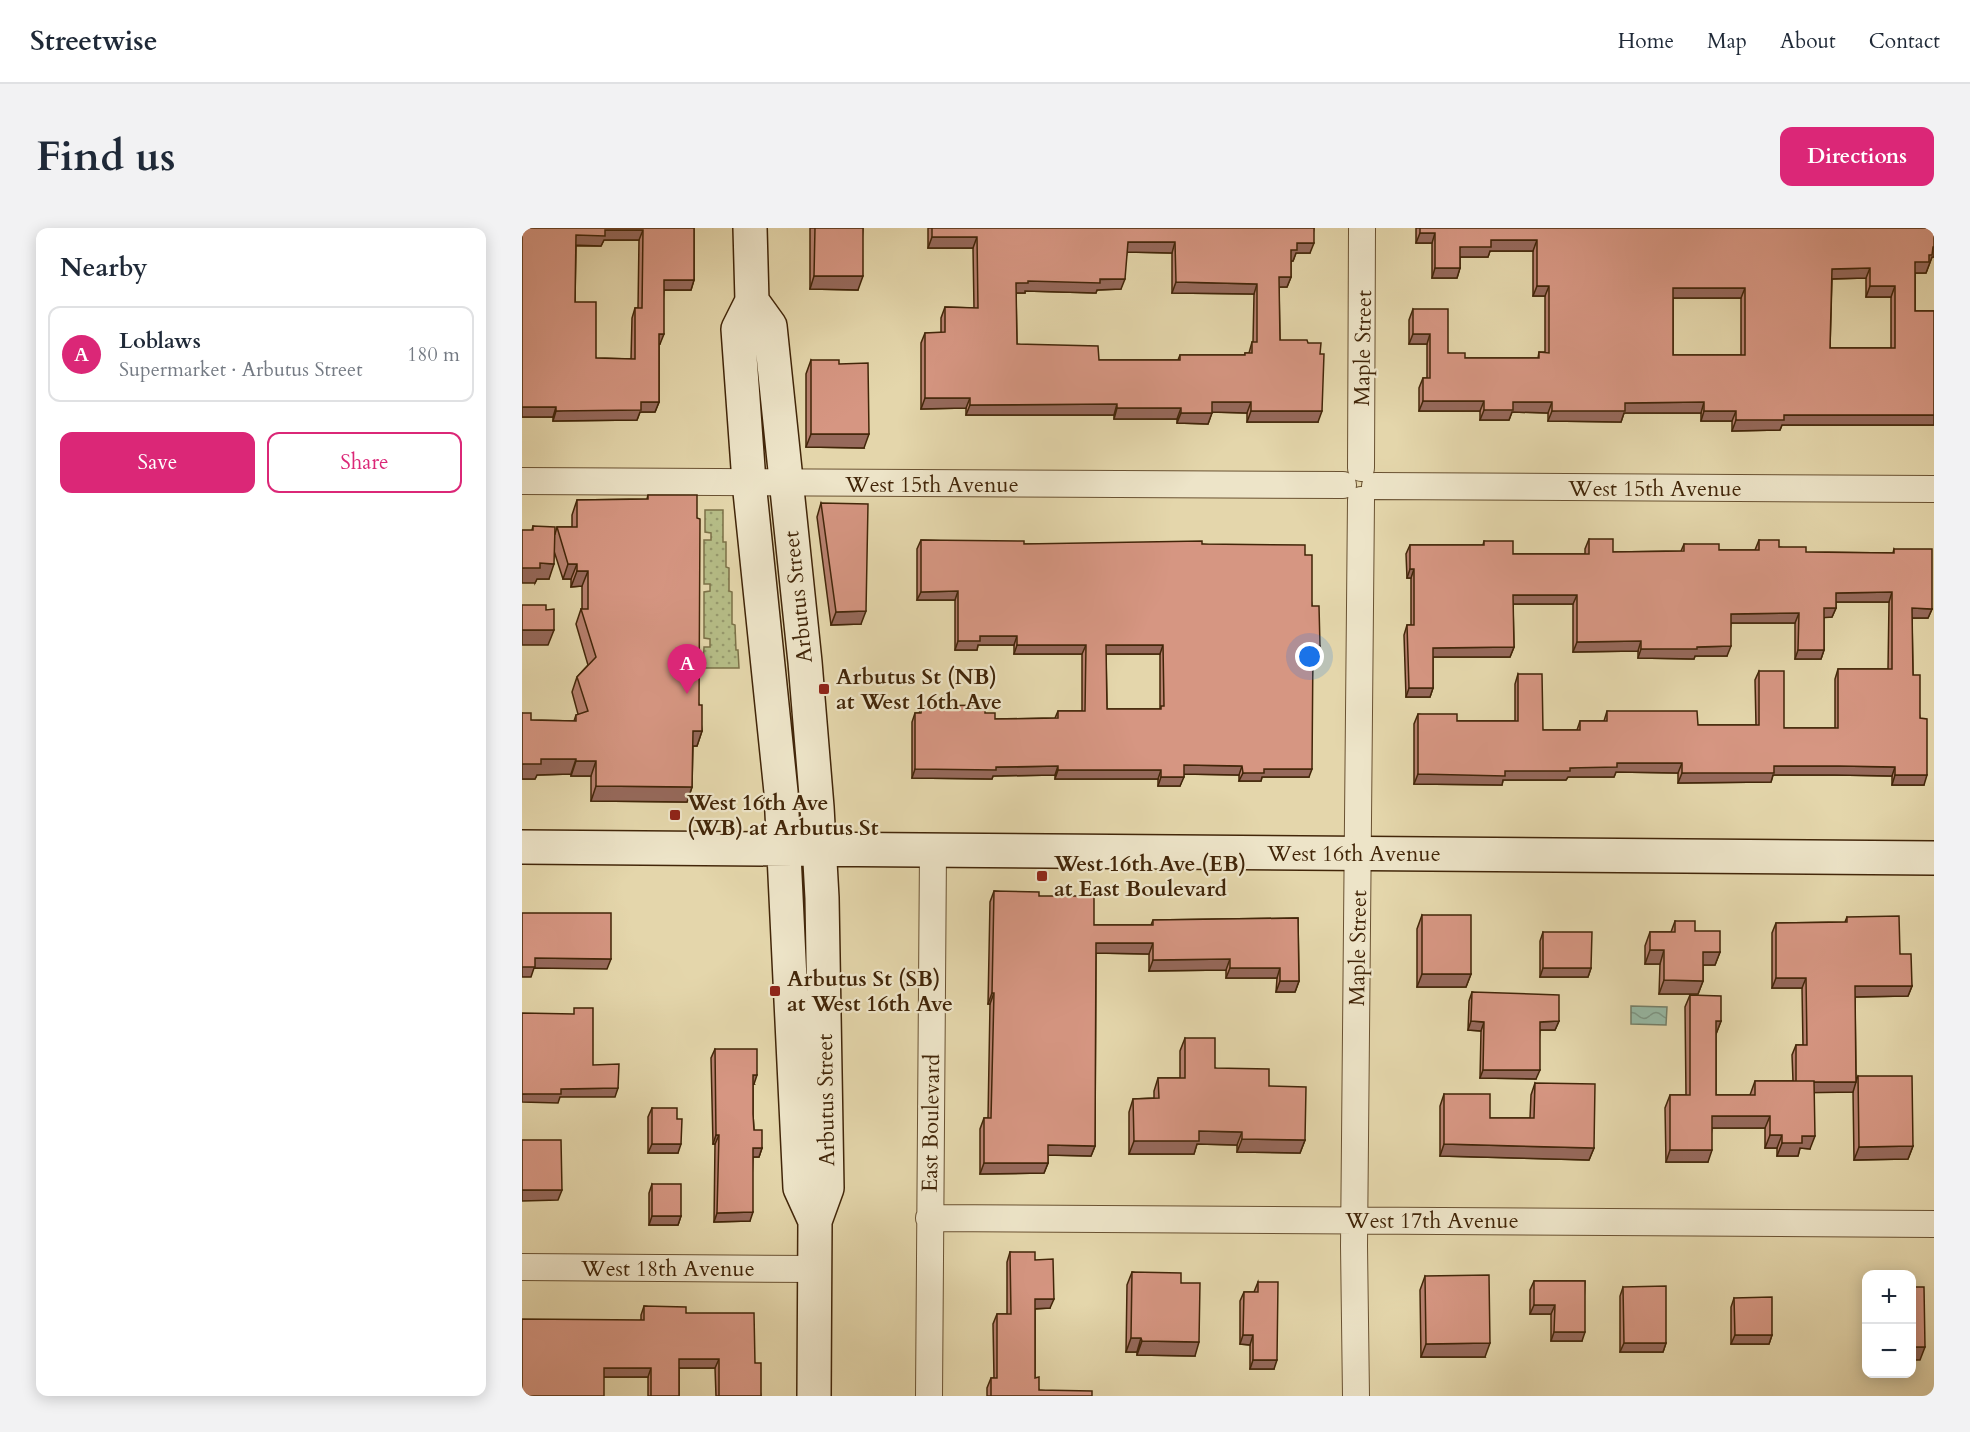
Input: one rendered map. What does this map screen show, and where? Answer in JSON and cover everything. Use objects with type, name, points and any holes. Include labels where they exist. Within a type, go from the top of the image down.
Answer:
[{"type":"main road","name":"Arbutus Street","points":[[750,228],[752,301],[738,329],[749,482],[781,792],[800,1188],[815,1221]]},
{"type":"main road","name":"Arbutus Street","points":[[752,301],[770,326],[805,662],[822,898],[827,1188],[815,1221],[813,1396]]},
{"type":"main road","name":"West 16th Avenue","points":[[522,847],[1934,858]]},
{"type":"street","name":"Maple Street","points":[[1356,1396],[1354,1220],[1359,852],[1362,228]]},
{"type":"street","name":"West 15th Avenue","points":[[522,481],[1934,489]]},
{"type":"street","name":"East Boulevard","points":[[929,1396],[933,850]]},
{"type":"street","name":"West 17th Avenue","points":[[929,1218],[1934,1224]]},
{"type":"street","name":"West 18th Avenue","points":[[522,1267],[815,1269]]},
{"type":"green space","points":[[705,510],[723,510],[723,542],[726,542],[726,567],[729,568],[732,624],[735,625],[739,668],[703,668],[704,647],[710,647],[710,639],[704,638],[704,592],[710,591],[710,584],[704,584],[704,540],[711,540],[711,533],[705,532]]},
{"type":"water","points":[[1631,1006],[1667,1007],[1666,1025],[1631,1024]]},
{"type":"building","points":[[522,228],[694,228],[694,280],[664,280],[664,334],[659,334],[659,402],[641,402],[641,410],[556,411],[556,407],[522,407]],"holes":[[[605,230],[643,230],[642,308],[635,308],[635,359],[596,358],[596,302],[575,302],[576,235],[605,236]]]},
{"type":"building","points":[[815,228],[863,228],[863,276],[814,276]]},
{"type":"building","points":[[932,228],[1314,228],[1314,243],[1297,243],[1297,250],[1291,250],[1291,277],[1279,277],[1280,340],[1307,340],[1308,343],[1321,343],[1320,354],[1324,354],[1322,411],[1251,411],[1251,402],[1212,402],[1212,413],[1181,413],[1181,408],[1117,408],[1117,404],[970,405],[970,398],[925,398],[925,333],[945,332],[945,307],[978,308],[977,237],[932,237]],"holes":[[[1128,242],[1175,242],[1176,282],[1257,284],[1257,342],[1252,342],[1252,353],[1245,353],[1245,355],[1180,355],[1180,360],[1099,360],[1098,346],[1017,344],[1016,283],[1028,283],[1028,281],[1100,283],[1100,279],[1125,279]]]},
{"type":"building","points":[[1420,228],[1934,228],[1934,247],[1932,255],[1929,255],[1929,262],[1915,262],[1915,311],[1934,311],[1934,415],[1784,415],[1784,420],[1736,420],[1736,411],[1704,411],[1704,402],[1625,403],[1625,411],[1552,411],[1552,402],[1513,402],[1513,410],[1484,410],[1484,401],[1423,401],[1423,378],[1430,378],[1430,334],[1413,334],[1413,309],[1448,309],[1448,353],[1465,353],[1465,358],[1539,358],[1539,352],[1549,353],[1549,286],[1537,286],[1537,240],[1491,240],[1491,247],[1460,247],[1460,268],[1435,268],[1435,233],[1420,233]],"holes":[[[1870,268],[1870,286],[1895,286],[1895,348],[1830,348],[1832,269]],[[1673,288],[1745,288],[1745,355],[1673,355]]]},
{"type":"building","points":[[811,360],[839,360],[839,364],[868,363],[869,434],[811,434]]},
{"type":"building","points":[[648,495],[697,495],[697,518],[700,519],[699,705],[702,705],[702,731],[693,731],[692,787],[596,786],[596,761],[541,759],[541,764],[522,764],[522,713],[531,713],[531,720],[576,721],[576,715],[588,711],[577,677],[596,657],[581,609],[588,609],[588,571],[577,571],[577,564],[568,564],[557,527],[577,527],[577,500],[648,499]]},
{"type":"building","points":[[821,503],[868,504],[866,611],[836,612]]},
{"type":"building","points":[[533,526],[555,527],[554,564],[540,563],[540,568],[522,568],[522,530],[533,530]]},
{"type":"building","points":[[1589,539],[1613,539],[1613,552],[1684,551],[1684,544],[1719,544],[1719,550],[1759,550],[1759,540],[1779,540],[1779,547],[1806,547],[1806,552],[1894,553],[1894,549],[1932,549],[1932,609],[1912,608],[1913,675],[1920,675],[1920,718],[1927,719],[1927,775],[1895,775],[1895,767],[1839,766],[1774,766],[1774,773],[1682,773],[1682,763],[1617,763],[1617,767],[1570,768],[1570,771],[1505,771],[1505,776],[1418,774],[1418,714],[1457,714],[1457,721],[1518,721],[1518,674],[1542,674],[1543,730],[1580,730],[1580,721],[1607,721],[1607,711],[1697,711],[1698,725],[1759,725],[1759,671],[1784,671],[1784,728],[1838,728],[1838,669],[1892,669],[1892,592],[1836,593],[1836,608],[1824,608],[1824,650],[1798,650],[1799,613],[1731,614],[1731,646],[1697,647],[1697,649],[1641,649],[1641,641],[1577,642],[1577,595],[1513,595],[1514,647],[1433,648],[1433,688],[1409,688],[1407,625],[1414,625],[1414,569],[1410,569],[1410,545],[1484,545],[1484,541],[1513,541],[1513,554],[1589,554]]},
{"type":"building","points":[[921,540],[1024,541],[1024,544],[1202,541],[1202,544],[1305,545],[1305,555],[1312,555],[1312,606],[1319,606],[1320,646],[1313,646],[1312,769],[1264,769],[1264,773],[1243,773],[1242,766],[1184,765],[1184,777],[1161,777],[1161,770],[1058,770],[1058,766],[996,767],[996,770],[915,769],[915,713],[921,713],[922,706],[985,705],[985,713],[995,713],[995,719],[1058,718],[1058,711],[1085,711],[1086,645],[1017,645],[1017,636],[980,636],[980,641],[958,641],[958,591],[921,592]],"holes":[[[1106,645],[1163,645],[1164,706],[1161,706],[1161,709],[1107,709]]]},
{"type":"building","points":[[522,605],[546,605],[546,610],[554,609],[554,630],[522,630]]},
{"type":"building","points":[[994,891],[1039,892],[1039,896],[1094,896],[1094,925],[1153,925],[1153,920],[1298,918],[1299,981],[1280,981],[1280,968],[1230,968],[1230,959],[1153,960],[1153,943],[1096,943],[1095,1146],[1048,1145],[1048,1163],[984,1163],[984,1118],[991,1118]]},
{"type":"building","points":[[522,913],[611,913],[611,959],[535,958],[535,967],[522,967]]},
{"type":"building","points":[[1422,915],[1471,915],[1471,974],[1422,974]]},
{"type":"building","points":[[1899,916],[1900,954],[1911,954],[1912,986],[1855,986],[1856,1082],[1796,1081],[1796,1045],[1807,1045],[1806,978],[1776,978],[1776,923],[1847,922],[1847,917]]},
{"type":"building","points":[[1675,921],[1695,921],[1695,931],[1720,931],[1720,952],[1703,952],[1703,981],[1664,980],[1664,950],[1650,950],[1650,932],[1675,932]]},
{"type":"building","points":[[1543,932],[1592,932],[1591,968],[1543,968]]},
{"type":"building","points":[[1472,992],[1559,995],[1559,1021],[1540,1022],[1540,1070],[1483,1070],[1484,1022],[1471,1021]]},
{"type":"building","points":[[1690,995],[1721,996],[1721,1021],[1716,1021],[1716,1095],[1755,1095],[1755,1081],[1814,1081],[1815,1136],[1802,1136],[1802,1143],[1782,1143],[1782,1135],[1770,1135],[1770,1116],[1712,1116],[1712,1150],[1670,1150],[1670,1095],[1690,1095]]},
{"type":"building","points":[[574,1008],[593,1008],[593,1065],[619,1064],[618,1088],[561,1089],[561,1094],[522,1094],[522,1013],[574,1014]]},
{"type":"building","points":[[1185,1038],[1215,1038],[1215,1068],[1269,1069],[1269,1086],[1306,1087],[1305,1140],[1242,1139],[1242,1132],[1199,1131],[1199,1141],[1134,1141],[1133,1099],[1159,1098],[1158,1078],[1185,1078]]},
{"type":"building","points":[[715,1049],[757,1049],[757,1075],[753,1075],[753,1114],[754,1130],[762,1130],[762,1148],[753,1148],[753,1212],[717,1213],[719,1135],[716,1135]]},
{"type":"building","points":[[1858,1076],[1912,1076],[1913,1146],[1859,1147]]},
{"type":"building","points":[[1535,1083],[1595,1084],[1594,1148],[1444,1144],[1444,1094],[1490,1094],[1490,1118],[1534,1118]]},
{"type":"building","points":[[652,1108],[677,1108],[677,1119],[682,1119],[681,1144],[652,1144]]},
{"type":"building","points":[[522,1140],[561,1140],[562,1190],[522,1190]]},
{"type":"building","points":[[652,1184],[681,1184],[681,1216],[652,1216]]},
{"type":"building","points":[[1010,1252],[1035,1252],[1035,1260],[1053,1259],[1054,1299],[1035,1299],[1035,1378],[1039,1377],[1039,1390],[1092,1391],[1092,1396],[991,1396],[991,1378],[997,1378],[997,1314],[1011,1314]]},
{"type":"building","points":[[1132,1272],[1181,1273],[1181,1283],[1200,1283],[1199,1342],[1142,1341],[1141,1338],[1131,1338]]},
{"type":"building","points":[[1489,1275],[1490,1343],[1426,1344],[1425,1276]]},
{"type":"building","points":[[1534,1281],[1585,1281],[1585,1332],[1554,1332],[1555,1305],[1534,1305]]},
{"type":"building","points":[[1258,1282],[1278,1282],[1277,1360],[1253,1360],[1253,1335],[1243,1335],[1244,1292],[1258,1292]]},
{"type":"building","points":[[1666,1286],[1666,1343],[1624,1343],[1623,1287]]},
{"type":"building","points":[[1916,1287],[1924,1287],[1925,1347],[1916,1347]]},
{"type":"building","points":[[1772,1297],[1772,1335],[1735,1335],[1734,1298]]},
{"type":"building","points":[[644,1306],[686,1307],[686,1313],[754,1313],[755,1363],[761,1363],[761,1396],[719,1396],[719,1359],[679,1359],[679,1396],[651,1396],[651,1368],[604,1368],[604,1396],[522,1396],[522,1319],[644,1320]]},
{"type":"place","name":"Arbutus St (NB) at West 16th Ave","points":[[824,689]]},
{"type":"place","name":"Loblaws","points":[[687,694]]},
{"type":"place","name":"West 16th Ave (WB) at Arbutus St","points":[[675,815]]},
{"type":"place","name":"West 16th Ave (EB) at East Boulevard","points":[[1042,876]]},
{"type":"place","name":"Arbutus St (SB) at West 16th Ave","points":[[775,991]]}]
